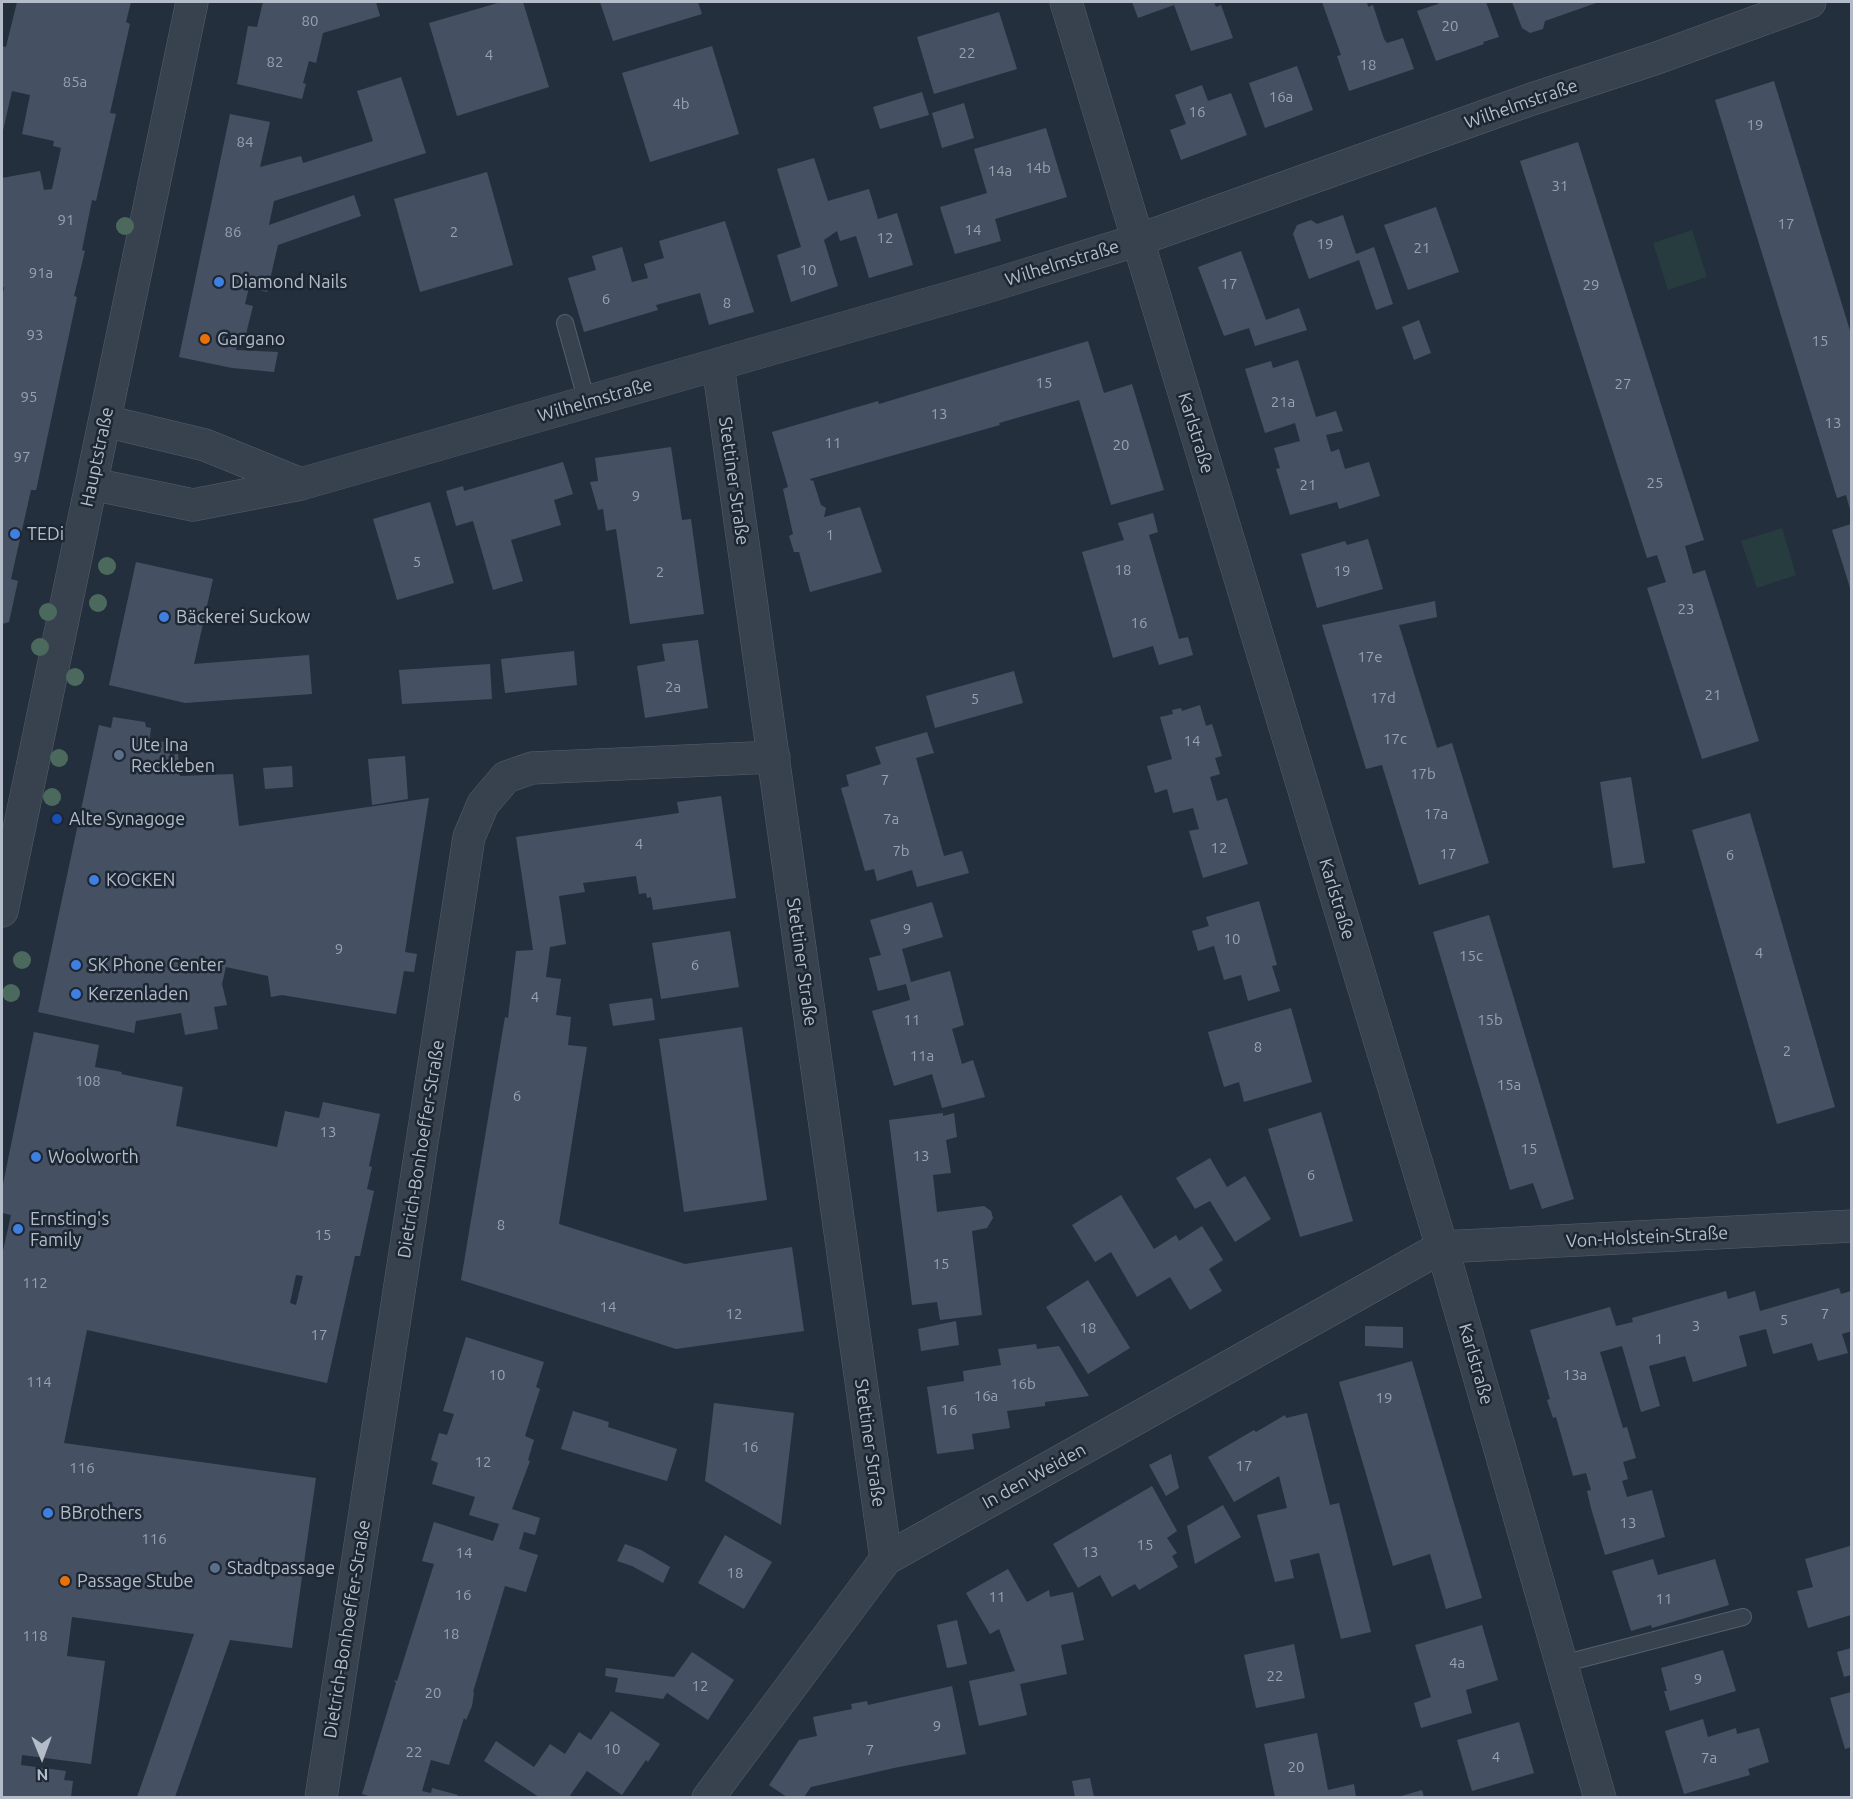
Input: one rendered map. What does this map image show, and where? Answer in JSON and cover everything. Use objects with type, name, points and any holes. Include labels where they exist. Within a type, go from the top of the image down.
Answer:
[{"type":"street","name":"Hauptstraße","points":[[2,911],[192,2]]},
{"type":"street","name":"Karlstraße","points":[[1066,2],[1442,1247],[1600,1797]]},
{"type":"street","name":"Wilhelmstraße","points":[[92,484],[193,505],[301,483],[983,288],[1138,240],[1810,2]]},
{"type":"street","name":"Stettiner Straße","points":[[718,364],[886,1559]]},
{"type":"street","points":[[105,421],[205,445],[301,483]]},
{"type":"street","name":"Dietrich-Bonhoeffer-Straße","points":[[321,1797],[470,837],[483,804],[506,777],[532,768],[774,758]]},
{"type":"street","name":"Von-Holstein-Straße","points":[[1442,1247],[1851,1226]]},
{"type":"street","name":"In den Weiden","points":[[708,1797],[886,1559],[1442,1247]]},
{"type":"lane","points":[[565,323],[586,402]]},
{"type":"lane","points":[[1562,1664],[1743,1617]]},
{"type":"green space","points":[[1692,230],[1707,277],[1668,290],[1653,243]]},
{"type":"green space","points":[[1782,528],[1796,575],[1757,588],[1741,541]]},
{"type":"building","points":[[17,2],[131,2],[126,22],[130,24],[110,113],[116,114],[96,201],[92,200],[82,250],[85,251],[74,296],[77,297],[37,486],[36,490],[31,490],[11,579],[18,581],[9,622],[2,624],[2,299],[4,287],[2,288],[2,178],[40,171],[44,190],[52,189],[61,148],[53,146],[54,141],[22,134],[30,95],[12,91],[2,135],[2,46],[6,47]]},
{"type":"building","points":[[263,2],[376,2],[380,16],[323,33],[316,63],[309,61],[303,83],[306,84],[302,99],[237,84],[248,26],[257,27]]},
{"type":"building","points":[[501,2],[523,2],[549,87],[457,116],[429,23]]},
{"type":"building","points":[[600,2],[698,2],[702,14],[613,41]]},
{"type":"building","points":[[1132,2],[1214,2],[1216,7],[1221,5],[1233,38],[1191,51],[1174,5],[1138,18]]},
{"type":"building","points":[[1322,2],[1367,2],[1368,7],[1373,5],[1384,39],[1387,43],[1403,38],[1414,69],[1349,91],[1337,56],[1341,55]]},
{"type":"building","points":[[1438,2],[1486,2],[1499,37],[1436,61],[1417,11],[1438,4]]},
{"type":"building","points":[[1512,2],[1599,2],[1545,21],[1543,29],[1530,33],[1522,28]]},
{"type":"building","points":[[999,12],[1017,69],[934,94],[917,37]]},
{"type":"building","points":[[712,46],[739,134],[650,162],[622,73]]},
{"type":"building","points":[[1297,66],[1313,110],[1265,128],[1249,83]]},
{"type":"building","points":[[401,77],[426,153],[274,201],[269,225],[354,195],[361,216],[278,245],[267,292],[249,287],[245,304],[253,306],[244,342],[238,341],[236,350],[278,352],[274,372],[232,368],[179,357],[230,114],[270,122],[260,167],[301,156],[303,163],[373,141],[357,91]]},
{"type":"building","points":[[1774,81],[1851,334],[1851,513],[1846,495],[1837,498],[1715,100]]},
{"type":"building","points":[[1202,85],[1208,101],[1231,93],[1247,135],[1181,160],[1170,130],[1186,124],[1175,95]]},
{"type":"building","points":[[922,92],[929,115],[880,129],[873,107]]},
{"type":"building","points":[[964,103],[974,138],[942,148],[932,113]]},
{"type":"building","points":[[1046,128],[1067,197],[995,219],[1001,241],[955,254],[940,207],[987,193],[974,149]]},
{"type":"building","points":[[1578,142],[1704,540],[1685,546],[1693,574],[1705,570],[1759,741],[1702,759],[1647,588],[1666,582],[1657,555],[1647,558],[1520,161]]},
{"type":"building","points":[[814,158],[828,201],[869,189],[878,219],[897,213],[913,265],[869,278],[856,236],[840,241],[837,231],[824,240],[838,286],[791,302],[777,255],[801,247],[777,169]]},
{"type":"building","points":[[487,172],[513,265],[420,292],[394,199]]},
{"type":"building","points":[[1436,207],[1459,272],[1408,290],[1384,225]]},
{"type":"building","points":[[1343,215],[1356,254],[1374,247],[1393,304],[1376,310],[1359,260],[1309,279],[1293,234],[1297,225],[1311,220],[1317,224]]},
{"type":"building","points":[[725,221],[754,312],[709,325],[700,293],[656,305],[658,310],[584,332],[568,278],[596,270],[592,256],[622,247],[632,282],[648,278],[644,264],[664,258],[659,241]]},
{"type":"building","points":[[1241,251],[1266,320],[1299,308],[1307,330],[1255,346],[1249,328],[1224,336],[1198,267]]},
{"type":"building","points":[[1419,320],[1431,353],[1414,360],[1402,327]]},
{"type":"building","points":[[1088,341],[1104,393],[1132,384],[1164,490],[1111,505],[1079,400],[999,423],[1000,425],[810,479],[813,480],[821,505],[826,508],[824,517],[860,507],[882,572],[810,592],[799,552],[794,552],[789,536],[793,534],[783,489],[788,487],[772,432],[878,401],[879,404]]},
{"type":"building","points":[[1298,360],[1316,417],[1336,411],[1343,431],[1326,435],[1331,452],[1339,449],[1345,469],[1369,462],[1380,496],[1339,509],[1337,502],[1290,515],[1276,469],[1280,468],[1274,448],[1300,441],[1295,423],[1265,433],[1245,369],[1271,361],[1273,368]]},
{"type":"building","points":[[671,447],[682,520],[691,519],[704,614],[630,624],[616,529],[606,531],[603,509],[598,510],[590,482],[598,481],[595,458]]},
{"type":"building","points":[[563,462],[573,494],[554,500],[561,525],[511,540],[523,581],[493,590],[473,521],[456,526],[446,491],[463,486],[464,491]]},
{"type":"building","points":[[430,502],[454,583],[397,600],[373,519]]},
{"type":"building","points":[[1153,513],[1158,532],[1149,535],[1179,639],[1188,637],[1193,655],[1159,665],[1153,646],[1113,658],[1082,552],[1124,540],[1118,523]]},
{"type":"building","points":[[1851,524],[1851,591],[1832,530]]},
{"type":"building","points":[[1368,539],[1383,589],[1317,608],[1301,554],[1345,541],[1347,545]]},
{"type":"building","name":"Bäckerei Suckow","points":[[136,562],[213,579],[194,664],[309,655],[312,694],[185,703],[109,685]]},
{"type":"building","points":[[1435,601],[1437,617],[1399,625],[1437,748],[1452,743],[1489,863],[1419,885],[1382,765],[1366,769],[1322,625]]},
{"type":"building","points":[[698,640],[708,708],[645,718],[637,666],[665,661],[662,644]]},
{"type":"building","points":[[574,651],[577,685],[505,693],[501,659]]},
{"type":"building","points":[[490,664],[492,699],[402,704],[399,670]]},
{"type":"building","points":[[1014,671],[1023,703],[935,728],[926,696]]},
{"type":"building","points":[[1200,705],[1206,726],[1212,724],[1222,756],[1215,758],[1220,774],[1210,777],[1217,801],[1227,798],[1248,864],[1203,878],[1189,831],[1199,829],[1193,808],[1173,813],[1167,789],[1155,793],[1147,766],[1172,759],[1160,717],[1173,714],[1172,710],[1181,708],[1182,711]]},
{"type":"building","points":[[113,717],[145,722],[146,727],[151,728],[149,743],[169,741],[170,755],[178,754],[180,776],[233,774],[239,826],[429,798],[405,952],[417,954],[414,972],[404,971],[396,1014],[282,995],[271,997],[268,976],[226,967],[222,984],[227,1005],[214,1007],[218,1029],[185,1035],[181,1013],[136,1021],[134,1033],[38,1012],[99,725],[111,728]]},
{"type":"building","points":[[927,732],[934,753],[916,758],[944,856],[962,851],[969,873],[917,887],[912,870],[877,881],[874,869],[865,871],[841,788],[849,786],[846,775],[881,764],[875,747]]},
{"type":"building","points":[[405,756],[408,799],[372,805],[368,759]]},
{"type":"building","points":[[292,766],[293,787],[265,789],[263,768]]},
{"type":"building","points":[[1631,777],[1645,863],[1613,868],[1600,782]]},
{"type":"building","points":[[721,796],[736,898],[653,910],[651,897],[647,898],[646,893],[639,894],[636,876],[583,883],[585,892],[559,896],[566,944],[550,947],[546,977],[561,979],[556,1015],[571,1017],[568,1045],[587,1047],[559,1224],[685,1264],[792,1247],[804,1331],[676,1349],[461,1280],[505,1017],[508,1018],[516,951],[533,950],[516,837],[679,813],[677,802]]},
{"type":"building","points":[[1750,813],[1835,1107],[1777,1124],[1692,830]]},
{"type":"building","points":[[1259,901],[1277,965],[1272,966],[1280,991],[1248,1001],[1241,975],[1224,980],[1214,946],[1198,951],[1192,931],[1209,926],[1206,917]]},
{"type":"building","points":[[932,902],[943,937],[902,949],[911,982],[950,971],[964,1025],[952,1029],[962,1064],[973,1060],[985,1097],[942,1108],[932,1074],[894,1086],[872,1011],[910,1000],[906,984],[878,991],[869,958],[881,955],[870,920]]},
{"type":"building","points":[[1489,915],[1574,1199],[1542,1209],[1533,1183],[1510,1190],[1433,932]]},
{"type":"building","points":[[730,931],[739,987],[661,999],[652,943]]},
{"type":"building","points":[[652,998],[655,1020],[613,1026],[609,1004]]},
{"type":"building","points":[[1291,1008],[1312,1082],[1244,1102],[1239,1082],[1224,1087],[1208,1032]]},
{"type":"building","points":[[742,1027],[767,1200],[684,1212],[659,1039]]},
{"type":"building","points":[[34,1032],[99,1045],[95,1067],[183,1087],[176,1126],[277,1147],[285,1111],[319,1118],[323,1102],[380,1114],[369,1166],[372,1167],[367,1189],[374,1191],[360,1256],[355,1256],[327,1383],[87,1330],[64,1443],[316,1478],[292,1648],[230,1640],[175,1797],[137,1797],[194,1634],[72,1617],[67,1656],[105,1661],[91,1764],[22,1755],[21,1765],[66,1771],[64,1780],[73,1781],[71,1797],[2,1797],[2,1255],[11,1215],[2,1213],[2,1189]],"holes":[[[296,1275],[303,1276],[296,1305],[290,1303]]]},
{"type":"building","points":[[1321,1112],[1353,1221],[1300,1237],[1268,1129]]},
{"type":"building","points":[[943,1113],[943,1116],[954,1113],[957,1137],[946,1140],[951,1173],[933,1175],[937,1212],[984,1206],[991,1211],[993,1218],[987,1228],[972,1231],[982,1315],[940,1320],[937,1302],[912,1305],[889,1120]]},
{"type":"building","points":[[1210,1158],[1227,1187],[1245,1176],[1271,1219],[1235,1242],[1210,1201],[1195,1209],[1176,1178]]},
{"type":"building","points":[[1121,1195],[1154,1249],[1176,1235],[1179,1241],[1202,1226],[1223,1260],[1209,1269],[1222,1291],[1190,1310],[1170,1277],[1137,1297],[1111,1252],[1095,1262],[1072,1225]]},
{"type":"building","points":[[1088,1280],[1130,1348],[1088,1374],[1046,1307]]},
{"type":"building","points":[[1839,1288],[1841,1294],[1851,1291],[1852,1331],[1842,1334],[1848,1353],[1818,1361],[1812,1343],[1773,1354],[1766,1329],[1739,1336],[1747,1366],[1693,1382],[1685,1356],[1649,1366],[1660,1406],[1641,1412],[1622,1346],[1600,1352],[1623,1428],[1627,1427],[1636,1458],[1623,1462],[1628,1479],[1622,1481],[1627,1497],[1652,1490],[1665,1537],[1605,1555],[1587,1491],[1591,1490],[1586,1473],[1573,1476],[1556,1417],[1553,1418],[1547,1400],[1550,1399],[1530,1330],[1610,1307],[1616,1326],[1633,1322],[1632,1318],[1726,1291],[1728,1299],[1755,1291],[1760,1311]]},
{"type":"building","points":[[956,1321],[959,1345],[921,1351],[918,1329]]},
{"type":"building","points":[[1365,1326],[1403,1327],[1403,1348],[1365,1346]]},
{"type":"building","points":[[466,1337],[544,1362],[536,1387],[540,1389],[525,1436],[534,1440],[528,1460],[530,1461],[512,1509],[540,1518],[535,1535],[524,1532],[519,1549],[538,1555],[526,1592],[505,1586],[473,1692],[472,1706],[466,1720],[464,1718],[449,1765],[431,1760],[422,1791],[431,1793],[432,1788],[458,1795],[457,1797],[372,1797],[362,1794],[396,1683],[394,1680],[397,1681],[434,1564],[422,1561],[434,1522],[493,1541],[499,1524],[469,1515],[475,1497],[432,1484],[438,1463],[431,1460],[439,1433],[447,1435],[454,1414],[443,1411]]},
{"type":"building","points":[[1036,1344],[1037,1349],[1059,1346],[1089,1396],[1045,1402],[1045,1406],[1007,1411],[1010,1428],[972,1434],[974,1449],[937,1454],[927,1387],[964,1381],[963,1371],[1001,1365],[998,1349]]},
{"type":"building","points":[[1412,1361],[1482,1598],[1446,1609],[1430,1554],[1393,1566],[1339,1382]]},
{"type":"building","points":[[714,1403],[794,1413],[781,1525],[705,1481]]},
{"type":"building","points":[[573,1411],[609,1422],[608,1427],[677,1449],[667,1481],[561,1449]]},
{"type":"building","points":[[1307,1413],[1330,1505],[1339,1503],[1371,1632],[1341,1639],[1319,1553],[1290,1560],[1294,1578],[1275,1582],[1257,1515],[1287,1508],[1279,1476],[1234,1502],[1208,1457],[1285,1415],[1286,1418]]},
{"type":"building","points":[[1171,1454],[1179,1488],[1166,1496],[1149,1465]]},
{"type":"building","points":[[1152,1486],[1177,1531],[1167,1538],[1177,1553],[1172,1556],[1178,1567],[1139,1590],[1135,1584],[1112,1597],[1100,1575],[1078,1588],[1053,1544]]},
{"type":"building","points":[[1223,1505],[1241,1537],[1195,1564],[1187,1526]]},
{"type":"building","points":[[725,1535],[772,1562],[744,1609],[698,1583]]},
{"type":"building","points":[[625,1544],[641,1550],[670,1567],[663,1583],[632,1566],[617,1561]]},
{"type":"building","points":[[1850,1546],[1851,1615],[1808,1628],[1797,1591],[1813,1587],[1805,1559]]},
{"type":"building","points":[[1653,1559],[1658,1575],[1715,1559],[1729,1605],[1652,1628],[1651,1625],[1631,1631],[1612,1571]]},
{"type":"building","points":[[1008,1569],[1027,1602],[1049,1590],[1050,1597],[1073,1592],[1084,1640],[1061,1645],[1067,1674],[1020,1684],[1027,1715],[979,1726],[969,1681],[1015,1671],[999,1629],[990,1634],[966,1593]]},
{"type":"building","points":[[957,1620],[967,1664],[947,1668],[937,1625]]},
{"type":"building","points":[[1482,1625],[1498,1680],[1466,1690],[1472,1713],[1421,1728],[1414,1703],[1431,1697],[1415,1645]]},
{"type":"building","points":[[1294,1644],[1305,1698],[1256,1708],[1244,1655]]},
{"type":"building","points":[[1851,1648],[1851,1675],[1844,1677],[1837,1652]]},
{"type":"building","points":[[1723,1650],[1736,1691],[1670,1711],[1661,1668]]},
{"type":"building","points":[[692,1652],[734,1680],[708,1720],[667,1693],[663,1699],[615,1692],[618,1678],[605,1676],[606,1668],[674,1677]]},
{"type":"building","points":[[952,1686],[966,1754],[811,1787],[804,1797],[787,1797],[769,1785],[799,1740],[817,1736],[813,1717],[852,1709],[851,1704],[867,1701],[868,1705]]},
{"type":"building","points":[[1851,1692],[1851,1747],[1845,1749],[1830,1698]]},
{"type":"building","points":[[611,1711],[660,1744],[622,1795],[587,1771],[569,1797],[539,1797],[484,1761],[496,1741],[534,1767],[550,1744],[565,1754],[579,1732],[591,1740]]},
{"type":"building","points":[[1703,1719],[1708,1737],[1736,1728],[1737,1734],[1759,1728],[1769,1762],[1748,1769],[1750,1775],[1684,1794],[1665,1731]]},
{"type":"building","points":[[1519,1722],[1534,1773],[1472,1791],[1457,1740]]},
{"type":"building","points":[[1317,1733],[1328,1790],[1354,1784],[1356,1797],[1275,1797],[1264,1744]]},
{"type":"building","points":[[1090,1778],[1094,1797],[1075,1797],[1072,1781]]},
{"type":"building","points":[[1422,1790],[1424,1797],[1398,1797]]},
{"type":"place","name":"Diamond Nails","points":[[219,282]]},
{"type":"place","name":"Gargano","points":[[205,339]]},
{"type":"place","name":"TEDi","points":[[15,534]]},
{"type":"place","name":"Bäckerei Suckow","points":[[164,617]]},
{"type":"place","name":"Ute Ina Reckleben","points":[[119,755]]},
{"type":"place","name":"Alte Synagoge","points":[[57,819]]},
{"type":"place","name":"KOCKEN","points":[[94,880]]},
{"type":"place","name":"SK Phone Center","points":[[76,965]]},
{"type":"place","name":"Kerzenladen","points":[[76,994]]},
{"type":"place","name":"Woolworth","points":[[36,1157]]},
{"type":"place","name":"Ernsting's Family","points":[[18,1229]]},
{"type":"place","name":"BBrothers","points":[[48,1513]]},
{"type":"place","name":"Stadtpassage","points":[[215,1568]]},
{"type":"place","name":"Passage Stube","points":[[65,1581]]}]
